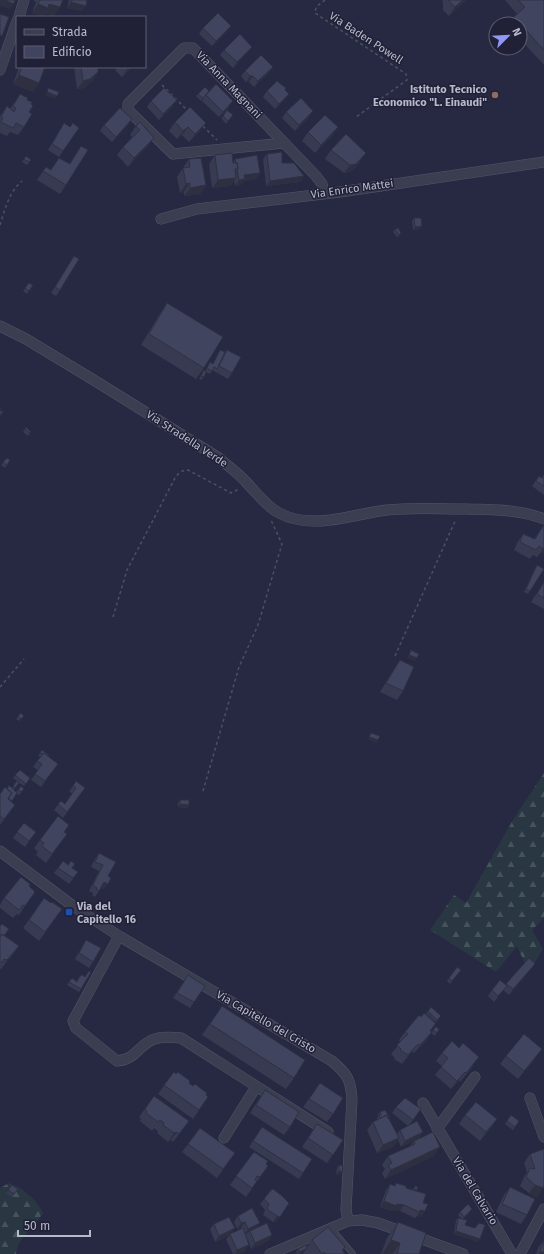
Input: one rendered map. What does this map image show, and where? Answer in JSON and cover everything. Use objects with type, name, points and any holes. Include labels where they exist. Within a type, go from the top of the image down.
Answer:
[{"type":"street","points":[[18,16],[24,0]]},
{"type":"street","points":[[0,70],[16,24]]},
{"type":"street","name":"Via Anna Magnani","points":[[284,143],[173,154],[128,110],[128,104],[184,48],[193,48],[316,176],[322,184],[324,193]]},
{"type":"street","points":[[263,144],[272,129]]},
{"type":"street","name":"Via Enrico Mattei","points":[[161,219],[197,210],[544,162]]},
{"type":"street","name":"Via Stradella Verde","points":[[0,326],[26,339],[219,458],[246,482],[264,502],[280,513],[296,519],[314,522],[400,509],[512,511],[530,514],[544,519]]},
{"type":"street","name":"Via Capitello del Cristo","points":[[0,851],[73,906],[119,936],[325,1057],[345,1072],[351,1085],[350,1146],[346,1209],[348,1221]]},
{"type":"street","points":[[119,936],[73,1022],[76,1028],[117,1061],[127,1060],[152,1040],[169,1036],[181,1038],[350,1146]]},
{"type":"street","points":[[437,1129],[475,1077]]},
{"type":"street","points":[[224,1138],[256,1087]]},
{"type":"street","points":[[530,1098],[544,1137]]},
{"type":"street","name":"Via del Calvario","points":[[423,1103],[512,1254]]},
{"type":"street","points":[[520,1254],[544,1209]]},
{"type":"street","points":[[270,1254],[348,1221],[362,1220],[378,1223],[463,1254]]},
{"type":"lane","points":[[331,1228],[353,1254]]},
{"type":"path","name":"Via Baden Powell","points":[[325,0],[316,7],[315,13],[320,18],[338,28],[406,74],[407,80],[356,117]]},
{"type":"path","points":[[155,78],[188,111]]},
{"type":"path","points":[[199,122],[219,143],[220,149]]},
{"type":"path","points":[[0,225],[11,195],[22,181]]},
{"type":"path","points":[[113,617],[127,570],[179,474],[182,471],[188,470],[231,493],[237,491],[246,482]]},
{"type":"path","points":[[395,656],[454,520],[462,509]]},
{"type":"path","points":[[203,791],[239,667],[258,625],[282,544],[270,518]]},
{"type":"path","points":[[0,687],[24,659]]},
{"type":"green space","points":[[544,773],[544,918],[532,930],[543,949],[531,969],[525,964],[517,946],[496,972],[430,930],[454,895],[466,903],[514,818]]},
{"type":"green space","points":[[9,1183],[20,1188],[29,1195],[37,1203],[43,1213],[20,1242],[16,1254],[0,1254],[0,1188]]},
{"type":"building","points":[[4,0],[15,0],[14,4]]},
{"type":"building","points":[[40,0],[63,0],[60,7],[49,4],[48,8],[38,4]]},
{"type":"building","points":[[72,0],[87,0],[86,6],[71,2]]},
{"type":"building","points":[[449,0],[463,0],[455,7]]},
{"type":"building","points":[[518,0],[544,0],[544,50],[528,32],[528,16],[515,16],[525,7]]},
{"type":"building","points":[[218,13],[231,26],[216,41],[203,28]]},
{"type":"building","points":[[0,14],[9,17],[2,36],[0,35]]},
{"type":"building","points":[[240,34],[252,47],[237,62],[224,50]]},
{"type":"building","points":[[261,55],[273,67],[258,81],[245,71]]},
{"type":"building","points":[[22,68],[45,68],[39,83],[19,75]]},
{"type":"building","points":[[81,68],[98,68],[98,72],[90,79],[83,81]]},
{"type":"building","points":[[277,81],[286,88],[285,90],[289,94],[279,104],[267,91]]},
{"type":"building","points":[[216,84],[233,101],[223,112],[206,95]]},
{"type":"building","points":[[205,87],[209,91],[203,98],[198,94]]},
{"type":"building","points":[[48,88],[59,92],[57,96],[47,92]]},
{"type":"building","points":[[164,88],[177,100],[163,114],[151,101]]},
{"type":"building","points":[[20,94],[32,102],[31,104],[33,106],[29,112],[32,114],[24,127],[16,123],[13,128],[1,122],[3,118],[1,117],[7,106],[14,112],[16,108],[13,106]]},
{"type":"building","points":[[301,98],[313,111],[299,125],[286,112]]},
{"type":"building","points":[[190,107],[206,123],[195,134],[188,127],[183,131],[175,122]]},
{"type":"building","points":[[120,108],[132,119],[116,137],[104,125]]},
{"type":"building","points":[[227,110],[233,115],[228,121],[223,116]]},
{"type":"building","points":[[325,115],[338,127],[321,145],[308,132]]},
{"type":"building","points":[[140,122],[154,138],[134,158],[123,147],[140,130],[136,126]]},
{"type":"building","points":[[64,123],[70,127],[73,123],[79,128],[63,151],[52,144]]},
{"type":"building","points":[[346,134],[366,153],[356,164],[350,165],[331,150]]},
{"type":"building","points":[[81,146],[88,150],[66,185],[43,171],[46,167],[51,170],[59,158],[70,164]]},
{"type":"building","points":[[282,152],[282,163],[294,163],[304,176],[270,181],[267,154]]},
{"type":"building","points":[[232,153],[233,163],[237,163],[238,169],[235,169],[236,178],[218,180],[215,155]]},
{"type":"building","points":[[257,155],[260,173],[244,175],[245,179],[239,180],[237,163],[235,159]]},
{"type":"building","points":[[26,156],[31,160],[29,162],[24,159]]},
{"type":"building","points":[[201,158],[206,185],[190,188],[190,183],[186,184],[183,168],[190,167],[189,159]]},
{"type":"building","points":[[414,218],[421,218],[422,226],[415,227]]},
{"type":"building","points":[[398,228],[401,233],[399,235],[395,229]]},
{"type":"building","points":[[74,256],[79,259],[60,290],[55,287]]},
{"type":"building","points":[[29,283],[33,285],[29,291],[25,288]]},
{"type":"building","points":[[167,303],[223,337],[204,368],[149,334]]},
{"type":"building","points":[[220,350],[225,352],[217,369],[214,367],[212,371],[207,368],[210,362],[213,364]]},
{"type":"building","points":[[227,350],[241,357],[232,373],[219,366]]},
{"type":"building","points":[[204,370],[206,372],[204,377],[201,376]]},
{"type":"building","points":[[26,427],[31,432],[30,433],[25,429]]},
{"type":"building","points":[[7,458],[10,460],[7,465],[3,462]]},
{"type":"building","points":[[544,475],[544,486],[536,481],[539,476],[542,478]]},
{"type":"building","points":[[543,526],[543,549],[539,546],[536,550],[520,542],[523,534],[535,539]]},
{"type":"building","points":[[537,565],[544,569],[530,591],[526,589]]},
{"type":"building","points":[[544,582],[544,598],[537,594]]},
{"type":"building","points":[[411,650],[419,654],[417,658],[409,655]]},
{"type":"building","points":[[400,660],[414,667],[403,691],[386,683]]},
{"type":"building","points":[[21,713],[24,716],[21,719],[18,716]]},
{"type":"building","points":[[371,733],[380,736],[378,740],[369,737]]},
{"type":"building","points":[[42,750],[49,755],[40,753]]},
{"type":"building","points":[[44,753],[58,764],[45,781],[35,774],[42,764],[37,761]]},
{"type":"building","points":[[20,770],[30,778],[26,784],[15,775]]},
{"type":"building","points":[[17,781],[19,783],[15,788],[13,786]]},
{"type":"building","points":[[76,781],[85,788],[67,812],[58,804],[61,801],[65,804],[76,788],[73,786]]},
{"type":"building","points":[[9,785],[17,793],[12,801],[8,798],[12,793],[7,789]]},
{"type":"building","points":[[21,786],[24,789],[21,792],[18,790]]},
{"type":"building","points":[[5,787],[12,793],[8,799],[15,805],[4,819],[0,816],[0,794]]},
{"type":"building","points":[[180,800],[189,800],[189,805],[180,804]]},
{"type":"building","points":[[58,816],[69,825],[64,832],[67,834],[52,854],[42,846],[44,843],[40,840]]},
{"type":"building","points":[[24,823],[36,832],[29,841],[17,832]]},
{"type":"building","points":[[99,853],[116,862],[108,876],[111,878],[108,884],[104,882],[99,891],[93,885],[103,865],[95,862]]},
{"type":"building","points":[[63,861],[68,865],[71,861],[75,864],[72,868],[78,872],[73,878],[58,868]]},
{"type":"building","points":[[21,877],[30,884],[29,886],[35,892],[25,906],[23,905],[19,910],[4,898]]},
{"type":"building","points":[[44,898],[62,909],[45,932],[29,920]]},
{"type":"building","points":[[2,924],[9,929],[4,936],[2,934],[0,937],[0,926]]},
{"type":"building","points":[[2,934],[19,946],[7,960],[4,959],[2,963],[0,961],[0,937]]},
{"type":"building","points":[[86,940],[101,948],[93,962],[79,953]]},
{"type":"building","points":[[529,958],[535,964],[513,989],[506,984]]},
{"type":"building","points":[[457,967],[461,970],[452,981],[449,978]]},
{"type":"building","points":[[89,971],[91,972],[81,989],[69,982],[72,978],[77,982],[80,976],[82,975],[85,977]]},
{"type":"building","points":[[188,975],[205,986],[194,1002],[177,993]]},
{"type":"building","points":[[500,980],[507,986],[498,996],[492,990]]},
{"type":"building","points":[[222,1006],[305,1060],[294,1078],[210,1024]]},
{"type":"building","points":[[431,1007],[441,1016],[437,1020],[428,1011]]},
{"type":"building","points":[[424,1013],[436,1023],[430,1031],[432,1032],[408,1055],[400,1050],[401,1049],[397,1045],[408,1034],[405,1032],[419,1015],[421,1017]]},
{"type":"building","points":[[426,1013],[436,1022],[435,1023],[425,1014]]},
{"type":"building","points":[[436,1027],[439,1029],[437,1033],[433,1030]]},
{"type":"building","points":[[524,1034],[542,1049],[524,1071],[506,1056]]},
{"type":"building","points":[[452,1041],[459,1048],[463,1043],[479,1057],[466,1073],[465,1072],[457,1081],[441,1067],[448,1058],[442,1053]]},
{"type":"building","points":[[174,1072],[176,1074],[178,1072],[190,1081],[189,1083],[193,1086],[195,1084],[207,1093],[206,1095],[208,1097],[199,1110],[164,1085]]},
{"type":"building","points":[[320,1083],[343,1098],[333,1114],[309,1099]]},
{"type":"building","points":[[265,1090],[299,1112],[290,1127],[256,1105]]},
{"type":"building","points":[[154,1096],[189,1121],[179,1134],[177,1132],[174,1133],[163,1125],[164,1123],[160,1120],[158,1122],[146,1113],[147,1111],[145,1109]]},
{"type":"building","points":[[405,1098],[421,1109],[413,1120],[396,1107]]},
{"type":"building","points":[[476,1102],[497,1119],[486,1132],[465,1115]]},
{"type":"building","points":[[385,1110],[390,1118],[388,1119],[387,1115],[380,1118],[379,1115],[381,1115],[380,1112]]},
{"type":"building","points":[[387,1115],[399,1138],[383,1145],[373,1122]]},
{"type":"building","points":[[511,1115],[519,1121],[515,1127],[507,1121]]},
{"type":"building","points":[[417,1121],[423,1132],[405,1141],[400,1130]]},
{"type":"building","points":[[317,1124],[343,1140],[333,1155],[308,1138]]},
{"type":"building","points":[[262,1127],[312,1159],[303,1173],[253,1141]]},
{"type":"building","points":[[200,1128],[235,1153],[223,1169],[188,1144]]},
{"type":"building","points":[[433,1132],[440,1147],[391,1170],[388,1165],[392,1163],[388,1156],[415,1144],[414,1141]]},
{"type":"building","points":[[544,1149],[543,1188],[535,1185],[526,1177],[530,1168],[535,1169],[530,1154]]},
{"type":"building","points":[[254,1152],[268,1161],[266,1164],[268,1166],[260,1177],[257,1176],[255,1180],[257,1181],[252,1188],[236,1176]]},
{"type":"building","points":[[339,1165],[343,1166],[342,1172],[339,1171]]},
{"type":"building","points":[[396,1183],[406,1186],[406,1188],[426,1194],[423,1203],[428,1204],[425,1211],[420,1210],[419,1212],[404,1205],[397,1204],[396,1206],[384,1201],[390,1184],[395,1186]]},
{"type":"building","points":[[12,1185],[18,1189],[14,1194],[8,1190]]},
{"type":"building","points":[[510,1187],[535,1199],[527,1215],[502,1204]]},
{"type":"building","points":[[273,1189],[289,1203],[280,1217],[267,1209],[269,1204],[264,1199]]},
{"type":"building","points":[[468,1204],[472,1209],[464,1217],[460,1212]]},
{"type":"building","points":[[252,1208],[260,1223],[248,1229],[245,1222],[241,1223],[238,1216]]},
{"type":"building","points":[[229,1217],[235,1228],[219,1236],[214,1224]]},
{"type":"building","points":[[458,1218],[467,1220],[465,1225],[475,1228],[479,1223],[485,1225],[480,1239],[456,1231]]},
{"type":"building","points":[[398,1222],[426,1233],[419,1254],[397,1254],[400,1243],[391,1240]]},
{"type":"building","points":[[267,1223],[272,1235],[255,1243],[250,1231]]},
{"type":"building","points":[[328,1227],[345,1247],[342,1250],[345,1254],[325,1254],[324,1252],[322,1254],[312,1240]]},
{"type":"building","points":[[243,1228],[249,1245],[237,1250],[230,1234]]},
{"type":"building","points":[[544,1240],[544,1253],[540,1251]]},
{"type":"building","points":[[306,1245],[306,1249],[299,1252],[298,1249]]},
{"type":"place","name":"Istituto Tecnico Economico \"L. Einaudi\"","points":[[495,95]]},
{"type":"place","name":"Via del Capitello 16","points":[[69,912]]}]
